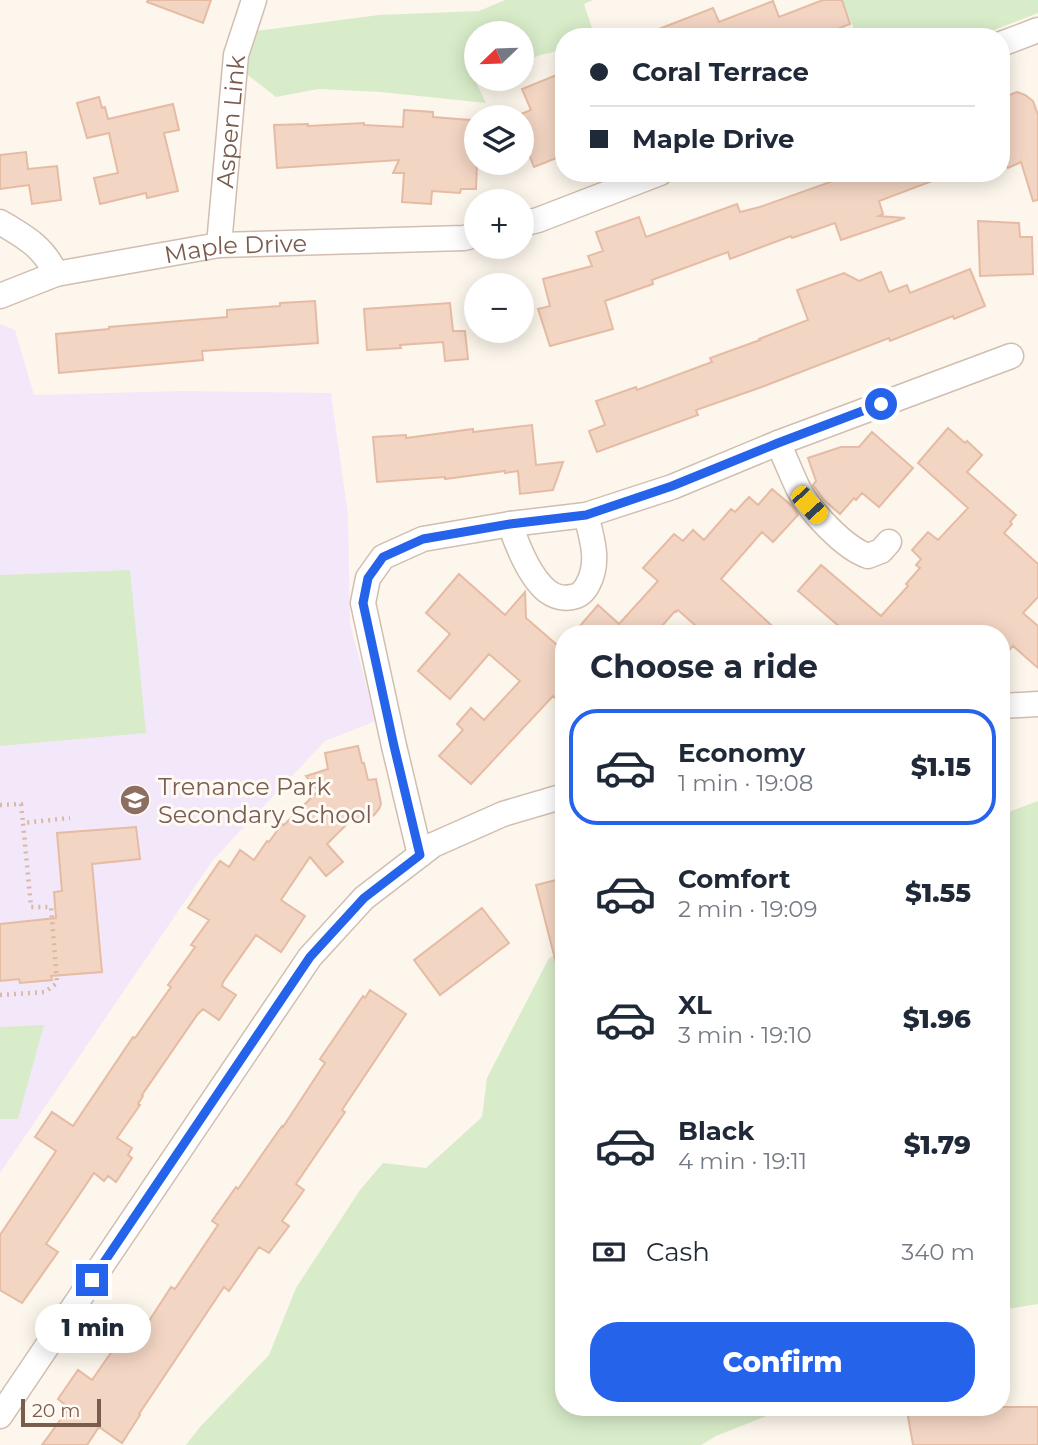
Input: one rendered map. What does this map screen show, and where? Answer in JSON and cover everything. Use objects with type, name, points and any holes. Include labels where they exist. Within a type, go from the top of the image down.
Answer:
[{"type":"street","name":"Aspen Link","points":[[219,245],[236,55],[254,0]]},
{"type":"street","points":[[1010,41],[1038,30]]},
{"type":"street","points":[[534,220],[636,182]]},
{"type":"street","points":[[0,222],[29,239],[41,250],[50,260],[56,274]]},
{"type":"street","name":"Maple Drive","points":[[0,296],[56,274],[219,245],[464,238]]},
{"type":"street","points":[[420,855],[363,603],[368,578],[383,557],[423,539],[510,524],[586,515],[672,486],[778,443],[1011,356]]},
{"type":"street","points":[[778,443],[809,505],[850,547],[869,556],[881,551],[889,541]]},
{"type":"street","points":[[510,524],[538,582],[558,598],[568,598],[578,596],[592,577],[595,563],[586,515]]},
{"type":"street","points":[[1010,706],[1038,704]]},
{"type":"street","points":[[0,1416],[7,1390],[310,957],[364,898],[433,845],[503,814],[555,799]]},
{"type":"path","points":[[0,805],[21,804],[31,907],[51,907],[57,983],[44,992],[0,995]]},
{"type":"path","points":[[23,823],[70,818]]},
{"type":"shaded area","name":"Trenance Park Secondary School","points":[[0,324],[15,330],[34,395],[182,391],[331,393],[348,515],[350,624],[376,721],[325,741],[213,860],[0,1173]]},
{"type":"green space","points":[[505,0],[593,0],[584,4],[592,28],[555,28],[555,52],[534,58],[534,21],[464,21],[464,91],[480,91],[486,103],[381,92],[318,89],[276,97],[244,72],[256,31],[379,15],[479,11]]},
{"type":"green space","points":[[841,0],[1038,0],[1038,13],[999,28],[854,28]]},
{"type":"green space","points":[[130,570],[146,733],[0,746],[0,575]]},
{"type":"green space","points":[[1038,801],[1038,1304],[1010,1309],[1010,812]]},
{"type":"green space","points":[[555,955],[555,1416],[766,1416],[716,1436],[701,1445],[186,1445],[269,1355],[296,1288],[360,1190],[383,1163],[426,1168],[482,1117],[487,1078],[549,958]]},
{"type":"green space","points":[[44,1025],[18,1119],[0,1119],[0,1027]]},
{"type":"building","points":[[211,0],[203,23],[147,2]]},
{"type":"building","points":[[823,0],[842,0],[850,24],[840,28],[661,28],[713,8],[719,22],[773,1],[779,17]]},
{"type":"building","points":[[555,76],[555,159],[534,167],[534,105],[529,105],[523,91],[534,91],[534,84]]},
{"type":"building","points":[[1017,92],[1025,95],[1033,101],[1038,115],[1038,200],[1033,201],[1021,162],[1010,167],[1010,95]]},
{"type":"building","points":[[99,97],[108,119],[173,104],[179,130],[164,133],[178,191],[147,198],[146,193],[100,204],[94,178],[118,173],[109,133],[87,138],[77,103]]},
{"type":"building","points":[[404,110],[433,112],[433,117],[464,120],[464,175],[477,175],[476,189],[461,189],[460,193],[432,191],[431,204],[402,202],[404,173],[393,173],[399,160],[277,168],[274,125],[364,123],[403,127]]},
{"type":"building","points":[[26,152],[28,169],[57,166],[61,200],[32,204],[29,185],[0,189],[0,155]]},
{"type":"building","points":[[830,182],[929,182],[879,201],[883,214],[879,216],[905,218],[841,240],[835,223],[730,259],[728,252],[652,280],[653,284],[605,301],[613,329],[550,346],[538,309],[550,306],[543,279],[592,266],[588,256],[603,251],[596,232],[639,217],[646,237],[737,204],[740,212]]},
{"type":"building","points":[[978,221],[1019,223],[1020,237],[1032,237],[1033,274],[980,276]]},
{"type":"building","points":[[970,269],[985,306],[890,341],[889,338],[696,410],[698,415],[597,452],[589,431],[605,425],[596,401],[636,387],[637,390],[712,362],[710,358],[808,320],[797,290],[844,273],[859,281],[881,272],[889,292],[907,285],[910,293]]},
{"type":"building","points":[[315,301],[318,343],[202,351],[203,360],[59,373],[56,334],[227,317],[227,310]]},
{"type":"building","points":[[450,303],[453,331],[464,331],[468,359],[445,361],[443,342],[367,350],[364,309]]},
{"type":"building","points":[[532,425],[536,465],[563,462],[553,490],[520,494],[518,471],[445,479],[377,482],[373,437],[406,435],[406,438]]},
{"type":"building","points":[[948,428],[982,455],[967,472],[1016,515],[1004,533],[1038,564],[1038,597],[1023,613],[1038,626],[1038,668],[1013,646],[1010,649],[1010,625],[838,625],[798,591],[821,565],[881,616],[920,568],[916,565],[921,559],[912,550],[928,532],[938,540],[968,508],[918,463]]},
{"type":"building","points":[[872,432],[913,468],[879,507],[862,493],[840,514],[824,500],[813,485],[816,481],[808,458],[841,447],[859,447]]},
{"type":"building","points":[[772,489],[792,506],[798,515],[773,542],[762,532],[721,579],[771,625],[695,625],[678,610],[663,625],[581,625],[598,605],[619,624],[658,581],[643,568],[674,534],[683,541],[693,530],[704,540],[731,509],[735,512],[749,497],[758,505]]},
{"type":"building","points":[[459,574],[505,615],[525,592],[526,618],[555,643],[555,698],[553,696],[471,784],[439,756],[463,730],[457,724],[471,708],[484,720],[520,681],[489,654],[450,699],[418,671],[450,634],[426,613]]},
{"type":"building","points":[[358,746],[368,780],[376,779],[381,804],[379,809],[368,819],[352,819],[327,844],[343,862],[326,876],[310,857],[281,900],[305,916],[281,952],[256,935],[223,982],[222,986],[236,995],[219,1020],[203,1009],[197,1015],[142,1095],[138,1104],[140,1105],[117,1138],[132,1148],[128,1155],[132,1158],[116,1182],[108,1176],[104,1181],[94,1173],[46,1244],[58,1252],[22,1303],[0,1290],[0,1235],[56,1151],[35,1137],[52,1112],[73,1126],[133,1037],[135,1038],[171,987],[168,985],[195,947],[191,945],[209,920],[188,908],[220,861],[229,867],[240,850],[254,860],[282,824],[318,791],[306,776],[328,769],[325,753]]},
{"type":"building","points":[[136,827],[140,859],[92,864],[102,972],[51,976],[52,980],[20,983],[19,979],[0,981],[0,924],[56,918],[54,892],[62,891],[57,833]]},
{"type":"building","points":[[555,880],[555,959],[536,885]]},
{"type":"building","points":[[482,908],[509,943],[440,995],[414,960]]},
{"type":"building","points":[[370,990],[406,1014],[296,1184],[304,1190],[282,1221],[289,1226],[269,1253],[259,1247],[229,1291],[224,1287],[122,1443],[99,1427],[87,1445],[42,1445],[69,1408],[58,1399],[78,1370],[92,1380],[117,1344],[84,1320],[93,1307],[128,1329],[134,1320],[145,1327],[171,1287],[175,1289],[218,1225],[212,1221],[283,1127],[325,1063],[320,1059],[363,996],[365,998]]},
{"type":"building","points":[[1010,1407],[1038,1407],[1038,1445],[913,1445],[908,1416],[1010,1416]]},
{"type":"place","name":"Trenance Park Secondary School","points":[[135,800]]},
{"type":"route","points":[[92,1280],[310,957],[364,898],[420,855],[363,603],[368,578],[383,557],[423,539],[510,524],[586,515],[672,486],[881,404]]}]
